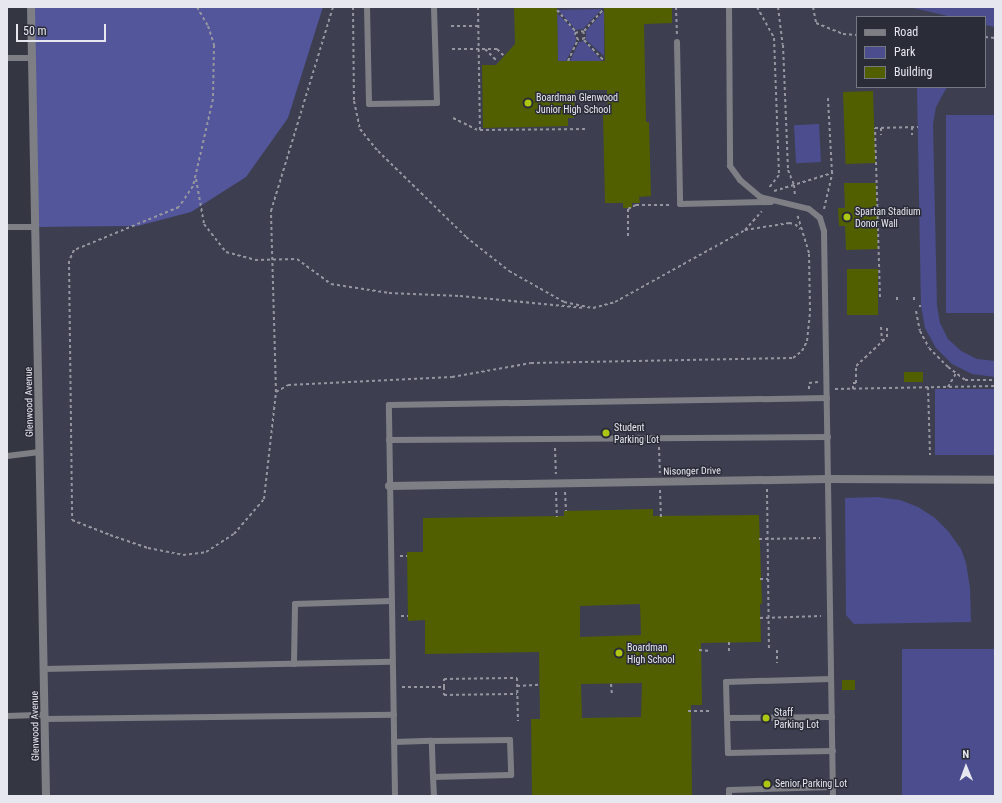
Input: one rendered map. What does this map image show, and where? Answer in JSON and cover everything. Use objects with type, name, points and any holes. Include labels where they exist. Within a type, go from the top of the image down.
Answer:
[{"type":"street","name":"Glenwood Avenue","points":[[30,7],[36,227],[46,796]]},
{"type":"street","name":"Nisonger Drive","points":[[389,486],[829,479],[995,480]]},
{"type":"lane","points":[[367,7],[368,104],[437,103],[434,7]]},
{"type":"lane","points":[[729,7],[730,166],[740,180],[760,197],[775,202]]},
{"type":"lane","points":[[677,42],[680,204],[764,202],[796,204],[809,209],[820,218],[824,231],[828,398],[833,796]]},
{"type":"lane","points":[[7,58],[32,58]]},
{"type":"lane","points":[[7,227],[36,227]]},
{"type":"lane","points":[[395,796],[389,486],[389,404],[828,398]]},
{"type":"lane","points":[[389,440],[828,437]]},
{"type":"lane","points":[[7,456],[40,452]]},
{"type":"lane","points":[[294,664],[295,604],[391,601]]},
{"type":"lane","points":[[44,669],[392,662]]},
{"type":"lane","points":[[832,679],[726,682],[728,753],[833,751]]},
{"type":"lane","points":[[7,716],[394,715]]},
{"type":"lane","points":[[727,718],[832,717]]},
{"type":"lane","points":[[394,742],[510,740],[510,776],[433,777]]},
{"type":"lane","points":[[432,741],[434,796]]},
{"type":"lane","points":[[729,796],[729,790],[833,787]]},
{"type":"path","points":[[197,7],[208,26],[214,45],[212,115],[198,157],[196,178],[204,224],[226,252],[254,260],[297,260],[331,284],[389,293],[460,296],[511,302],[593,308],[615,302],[745,230],[761,214],[764,202]]},
{"type":"path","points":[[276,392],[271,212],[333,7]]},
{"type":"path","points":[[353,7],[354,101],[360,129],[369,140],[466,237],[509,271],[564,302],[593,308]]},
{"type":"path","points":[[478,7],[481,131]]},
{"type":"path","points":[[676,7],[677,42]]},
{"type":"path","points":[[757,7],[774,38],[779,175],[767,193],[832,173]]},
{"type":"path","points":[[745,230],[789,223],[795,224],[801,230],[794,185],[788,170],[783,45],[778,7]]},
{"type":"path","points":[[813,7],[816,23],[844,34],[856,35]]},
{"type":"path","points":[[576,32],[584,31],[604,9]]},
{"type":"path","points":[[557,10],[576,32],[575,35],[578,40]]},
{"type":"path","points":[[451,26],[478,26]]},
{"type":"path","points":[[584,31],[584,40],[604,61]]},
{"type":"path","points":[[578,40],[584,40]]},
{"type":"path","points":[[568,61],[578,40]]},
{"type":"path","points":[[452,49],[497,49],[504,56]]},
{"type":"path","points":[[485,49],[498,62]]},
{"type":"path","points":[[823,213],[832,173],[828,98]]},
{"type":"path","points":[[453,118],[481,131],[588,129]]},
{"type":"path","points":[[912,127],[912,135]]},
{"type":"path","points":[[880,298],[875,128],[918,127]]},
{"type":"path","points":[[881,128],[881,135]]},
{"type":"path","points":[[69,261],[74,250],[179,207],[187,197],[196,178]]},
{"type":"path","points":[[628,236],[628,208],[636,205],[669,204]]},
{"type":"path","points":[[897,297],[897,303]]},
{"type":"path","points":[[914,297],[914,303]]},
{"type":"path","points":[[916,311],[920,331],[929,348],[956,373],[965,380],[995,380]]},
{"type":"path","points":[[882,327],[882,340]]},
{"type":"path","points":[[853,389],[853,383],[856,383],[856,366],[882,340],[887,337],[887,327]]},
{"type":"path","points":[[948,387],[956,373]]},
{"type":"path","points":[[827,389],[995,386]]},
{"type":"path","points":[[928,388],[930,455]]},
{"type":"path","points":[[659,438],[660,469]]},
{"type":"path","points":[[555,439],[556,471]]},
{"type":"path","points":[[767,487],[769,650]]},
{"type":"path","points":[[660,489],[661,518]]},
{"type":"path","points":[[556,491],[557,517]]},
{"type":"path","points":[[565,491],[566,511]]},
{"type":"path","points":[[759,539],[830,538]]},
{"type":"path","points":[[398,556],[407,556]]},
{"type":"path","points":[[760,579],[768,578]]},
{"type":"path","points":[[399,616],[408,616]]},
{"type":"path","points":[[760,618],[831,616]]},
{"type":"path","points":[[729,642],[729,650]]},
{"type":"path","points":[[700,650],[711,651]]},
{"type":"path","points":[[777,650],[777,663]]},
{"type":"path","points":[[517,694],[444,695],[444,679],[517,678],[518,721]]},
{"type":"path","points":[[611,684],[612,695]]},
{"type":"path","points":[[517,686],[539,685]]},
{"type":"path","points":[[400,687],[444,687]]},
{"type":"path","points":[[688,710],[712,710]]},
{"type":"shaded area","points":[[31,7],[323,7],[288,118],[246,177],[191,212],[138,226],[36,227]]},
{"type":"shaded area","points":[[323,7],[995,7],[995,796],[46,796],[36,227],[138,226],[191,212],[288,118]]},
{"type":"green space","points":[[909,7],[995,7],[995,27],[986,25],[986,16],[948,16]]},
{"type":"green space","points":[[602,9],[583,29],[576,30],[558,10]]},
{"type":"green space","points":[[604,11],[604,56],[586,40],[586,31]]},
{"type":"green space","points":[[557,13],[575,31],[576,41],[566,61],[558,61]]},
{"type":"green space","points":[[584,41],[602,61],[570,61],[579,42]]},
{"type":"green space","points":[[917,88],[946,88],[936,107],[933,124],[937,306],[940,323],[948,339],[961,351],[977,359],[995,361],[995,377],[972,374],[952,364],[936,348],[925,328],[921,306]]},
{"type":"green space","points":[[946,115],[995,115],[995,313],[946,313]]},
{"type":"green space","points":[[819,124],[821,162],[796,163],[794,125]]},
{"type":"green space","points":[[935,389],[995,389],[995,455],[935,455]]},
{"type":"green space","points":[[877,497],[900,500],[918,507],[935,518],[948,531],[961,549],[966,563],[970,588],[971,622],[854,624],[846,615],[845,498]]},
{"type":"green space","points":[[902,649],[995,649],[995,796],[902,796]]},
{"type":"building","name":"Boardman Glenwood Junior High School","points":[[514,7],[557,7],[558,61],[605,61],[604,7],[672,7],[672,23],[644,24],[646,122],[649,122],[651,196],[639,197],[640,203],[632,203],[632,208],[623,208],[623,203],[605,203],[603,115],[608,115],[607,90],[575,90],[574,118],[568,118],[568,126],[483,128],[482,65],[496,65],[515,44]]},
{"type":"building","points":[[873,91],[876,163],[846,164],[843,92]]},
{"type":"building","points":[[844,183],[876,183],[878,249],[846,250],[845,226],[839,226],[838,208],[845,208]]},
{"type":"building","points":[[847,269],[878,269],[878,315],[847,315]]},
{"type":"building","points":[[904,372],[923,372],[923,382],[904,382]]},
{"type":"building","name":"Boardman High School","points":[[653,509],[653,516],[759,515],[762,604],[760,604],[761,642],[701,643],[702,705],[691,705],[692,796],[532,796],[531,719],[540,719],[539,652],[425,654],[425,620],[408,621],[407,552],[423,552],[423,518],[564,516],[564,511]],"holes":[[[640,604],[641,635],[580,637],[580,606]],[[642,683],[641,717],[582,718],[581,684]]]},
{"type":"building","points":[[842,680],[855,680],[855,690],[842,690]]},
{"type":"place","name":"Boardman Glenwood Junior High School","points":[[528,103]]},
{"type":"place","name":"Spartan Stadium Donor Wall","points":[[847,217]]},
{"type":"place","name":"Student Parking Lot","points":[[606,433]]},
{"type":"place","name":"Boardman High School","points":[[619,653]]},
{"type":"place","name":"Staff Parking Lot","points":[[766,718]]},
{"type":"place","name":"Senior Parking Lot","points":[[767,784]]}]
